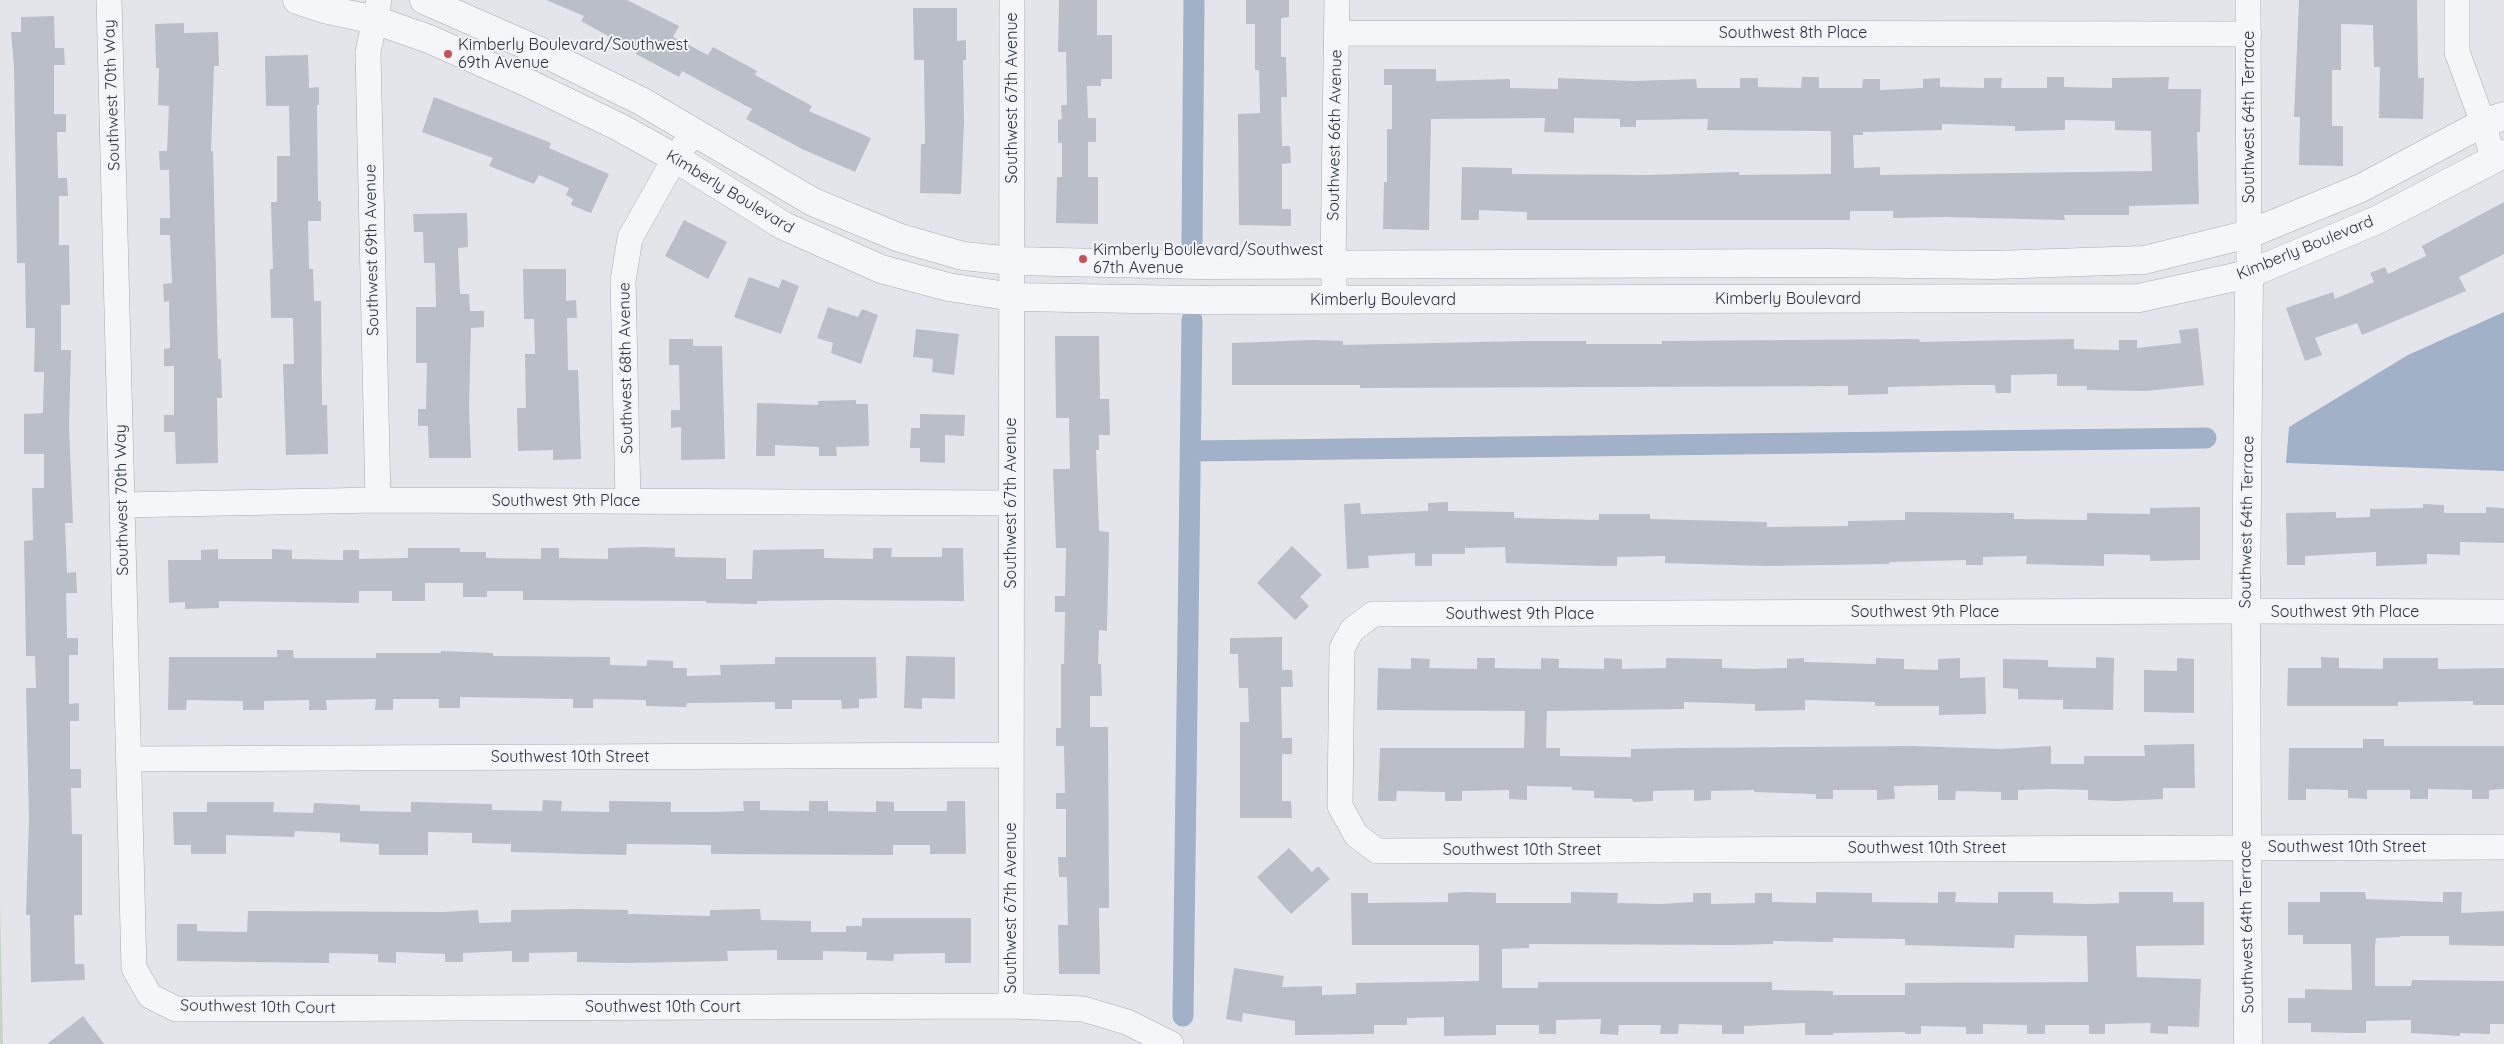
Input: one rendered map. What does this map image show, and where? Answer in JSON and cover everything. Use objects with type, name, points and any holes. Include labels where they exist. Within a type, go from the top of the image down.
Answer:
[{"type":"street","name":"Southwest 70th Way","points":[[109,0],[134,968],[150,996]]},
{"type":"street","name":"Kimberly Boulevard","points":[[297,0],[324,9],[377,10],[429,39],[528,83],[675,158],[784,226],[880,268],[948,287],[1013,297],[1335,300],[2140,298],[2249,274],[2378,220],[2499,156]]},
{"type":"street","name":"Kimberly Boulevard","points":[[424,0],[542,52],[641,101],[813,202],[900,238],[962,256],[1013,261],[1332,265],[1831,263],[1993,265],[2144,260],[2249,234],[2362,188],[2494,120]]},
{"type":"street","name":"Southwest 67th Avenue","points":[[1011,1006],[1012,0]]},
{"type":"street","name":"Southwest 66th Avenue","points":[[1335,300],[1332,265],[1337,0]]},
{"type":"street","name":"Southwest 64th Terrace","points":[[2248,0],[2249,274],[2246,611],[2248,1044]]},
{"type":"street","points":[[2457,0],[2457,52],[2494,120],[2499,156]]},
{"type":"street","name":"Southwest 69th Avenue","points":[[377,10],[368,52],[378,500]]},
{"type":"street","name":"Southwest 8th Place","points":[[1337,33],[2249,34]]},
{"type":"street","name":"Southwest 68th Avenue","points":[[628,501],[623,282],[630,238],[675,158],[694,132]]},
{"type":"street","points":[[1831,263],[1831,298]]},
{"type":"street","name":"Southwest 9th Place","points":[[123,505],[378,500],[1010,503]]},
{"type":"street","name":"Southwest 9th Place","points":[[1356,835],[1340,806],[1342,648],[1352,630],[1373,614],[2504,612]]},
{"type":"street","name":"Southwest 10th Street","points":[[128,759],[1011,755]]},
{"type":"street","name":"Southwest 10th Street","points":[[1356,835],[1377,851],[2504,847]]},
{"type":"street","name":"Southwest 10th Court","points":[[150,996],[176,1009],[1011,1006],[1083,1009],[1127,1022],[1171,1044]]},
{"type":"green space","points":[[0,903],[3,1044],[0,1044]]},
{"type":"water","points":[[2504,312],[2504,471],[2286,463],[2289,427],[2408,355]]},
{"type":"building","points":[[546,0],[627,0],[679,26],[673,37],[708,55],[713,47],[757,71],[755,75],[812,106],[809,111],[871,138],[855,172],[802,149],[746,119],[752,109],[682,71],[679,77],[581,21],[584,16]]},
{"type":"building","points":[[1059,0],[1097,0],[1097,35],[1112,35],[1112,79],[1101,79],[1101,86],[1087,86],[1088,118],[1096,118],[1096,142],[1088,142],[1088,177],[1098,177],[1098,224],[1056,223],[1057,177],[1062,177],[1062,143],[1058,143],[1058,120],[1062,119],[1061,105],[1067,105],[1066,52],[1058,52]]},
{"type":"building","points":[[1246,0],[1289,0],[1289,17],[1281,18],[1281,57],[1286,57],[1287,97],[1281,97],[1282,146],[1290,146],[1291,163],[1282,164],[1282,209],[1291,209],[1291,226],[1239,225],[1238,114],[1260,113],[1259,70],[1255,70],[1255,24],[1246,24]]},
{"type":"building","points":[[2299,0],[2417,0],[2418,78],[2424,78],[2423,119],[2379,118],[2380,67],[2374,67],[2373,25],[2341,24],[2341,70],[2332,70],[2332,126],[2343,126],[2343,166],[2299,165],[2300,117],[2294,117]]},
{"type":"building","points":[[913,8],[957,8],[957,41],[966,40],[966,60],[963,60],[964,123],[961,194],[920,193],[921,144],[925,144],[924,60],[914,60]]},
{"type":"building","points":[[54,16],[55,48],[64,48],[65,65],[54,65],[54,114],[66,114],[66,132],[57,132],[58,178],[67,178],[68,196],[59,196],[59,245],[69,245],[70,305],[61,305],[61,350],[71,350],[69,426],[73,523],[65,523],[67,573],[76,572],[77,593],[66,593],[67,638],[78,638],[78,655],[69,655],[69,704],[79,703],[79,721],[70,721],[70,769],[81,769],[81,788],[71,788],[72,834],[82,834],[82,915],[74,915],[75,964],[84,964],[85,980],[31,982],[30,915],[26,915],[29,819],[26,688],[36,688],[35,656],[26,656],[24,541],[33,540],[32,488],[44,488],[44,454],[24,454],[24,414],[43,413],[44,372],[34,372],[35,328],[26,328],[25,263],[17,263],[14,66],[11,32],[21,32],[21,17]]},
{"type":"building","points":[[184,23],[184,33],[218,32],[219,66],[214,66],[211,151],[213,151],[218,359],[221,359],[222,398],[217,398],[218,463],[176,464],[175,432],[164,432],[164,415],[174,415],[174,366],[164,366],[164,349],[170,348],[169,301],[164,302],[163,284],[172,283],[170,235],[160,235],[160,218],[170,218],[169,170],[160,170],[159,151],[167,151],[169,106],[158,105],[159,68],[156,68],[155,24]]},
{"type":"building","points":[[308,55],[309,88],[319,87],[319,105],[317,105],[318,201],[321,201],[321,221],[308,221],[309,269],[313,269],[314,301],[321,301],[322,405],[327,405],[328,454],[286,455],[283,364],[294,364],[293,318],[271,318],[270,269],[273,269],[271,202],[277,202],[277,156],[290,156],[289,106],[266,106],[265,56]]},
{"type":"building","points":[[1384,69],[1436,69],[1436,81],[1510,79],[1510,88],[1558,89],[1558,78],[1633,81],[1696,79],[1697,88],[1740,88],[1740,78],[1758,78],[1758,87],[1801,88],[1802,77],[1819,77],[1819,88],[1862,88],[1863,79],[1880,79],[1880,90],[1923,88],[1923,79],[1940,78],[1940,87],[1984,88],[1984,78],[2002,78],[2001,88],[2047,88],[2047,77],[2064,77],[2064,87],[2112,88],[2112,78],[2169,77],[2168,89],[2201,89],[2200,132],[2197,132],[2199,204],[2129,206],[2129,215],[2064,215],[2065,220],[1945,217],[1893,218],[1893,211],[1850,211],[1850,220],[1527,220],[1527,212],[1479,210],[1479,220],[1461,220],[1462,167],[1512,168],[1512,174],[1648,175],[1739,172],[1739,175],[1831,174],[1831,131],[1707,130],[1708,119],[1636,120],[1636,127],[1620,127],[1620,119],[1574,118],[1574,133],[1544,132],[1545,118],[1431,119],[1429,230],[1383,229],[1384,182],[1387,182],[1387,129],[1392,129],[1392,85],[1384,85]],"holes":[[[2065,120],[2115,121],[2115,130],[2151,131],[2152,171],[1880,175],[1880,167],[1854,168],[1853,135],[1863,135],[1863,132],[1942,130],[1942,124],[2015,126],[2015,131],[2065,130]]]},
{"type":"building","points":[[434,97],[551,143],[549,148],[609,174],[591,213],[571,205],[573,199],[566,195],[569,188],[539,175],[534,184],[489,166],[493,158],[422,132]]},
{"type":"building","points":[[2504,202],[2504,254],[2459,277],[2466,291],[2362,335],[2357,323],[2315,338],[2322,355],[2305,361],[2286,308],[2333,292],[2335,299],[2374,282],[2370,273],[2385,267],[2388,274],[2426,256],[2422,246]]},
{"type":"building","points":[[467,213],[468,247],[458,248],[460,294],[469,294],[470,311],[484,311],[484,327],[471,328],[469,408],[471,458],[429,458],[428,426],[418,426],[418,409],[426,409],[427,363],[416,363],[416,307],[436,307],[435,263],[424,263],[423,232],[414,232],[413,214]]},
{"type":"building","points":[[684,220],[727,242],[708,279],[665,256]]},
{"type":"building","points":[[523,269],[566,269],[566,301],[576,300],[577,318],[567,318],[568,370],[578,370],[581,459],[553,460],[553,450],[518,451],[517,408],[526,408],[525,354],[535,354],[534,319],[524,319]]},
{"type":"building","points":[[749,277],[779,288],[782,279],[799,286],[781,334],[734,317]]},
{"type":"building","points":[[828,307],[858,317],[862,309],[878,315],[861,364],[831,353],[833,343],[817,338]]},
{"type":"building","points":[[2198,328],[2204,385],[2146,391],[2087,390],[2087,386],[2057,386],[2057,374],[2011,375],[2011,393],[1996,393],[1995,385],[1888,387],[1888,394],[1848,395],[1848,386],[1360,388],[1360,385],[1232,385],[1232,343],[1313,340],[1343,341],[1343,345],[1526,341],[1586,341],[1586,344],[1662,344],[1662,341],[1919,339],[1920,342],[2074,339],[2074,349],[2119,350],[2119,340],[2137,340],[2137,348],[2181,343],[2179,330]]},
{"type":"building","points":[[916,329],[959,334],[954,375],[932,372],[933,359],[913,357]]},
{"type":"building","points":[[1055,336],[1099,336],[1100,399],[1109,399],[1110,435],[1099,435],[1099,450],[1096,450],[1099,531],[1109,532],[1107,631],[1099,630],[1098,664],[1101,664],[1102,696],[1090,696],[1090,727],[1108,727],[1109,908],[1099,908],[1100,974],[1059,974],[1058,925],[1068,925],[1067,877],[1059,877],[1058,857],[1066,857],[1066,809],[1056,809],[1056,793],[1065,793],[1064,746],[1056,746],[1056,728],[1061,728],[1061,664],[1064,664],[1065,612],[1055,612],[1055,596],[1065,596],[1066,548],[1056,548],[1053,469],[1070,469],[1069,418],[1056,418]]},
{"type":"building","points":[[669,339],[693,339],[693,346],[722,346],[725,459],[681,460],[681,427],[671,428],[671,410],[680,410],[679,365],[669,365]]},
{"type":"building","points":[[856,400],[856,404],[868,404],[869,446],[836,447],[837,456],[819,456],[819,447],[775,445],[775,456],[756,456],[757,403],[818,405],[818,401]]},
{"type":"building","points":[[920,414],[965,415],[964,436],[945,435],[945,463],[920,462],[920,448],[910,448],[911,428],[920,428]]},
{"type":"building","points":[[1448,502],[1448,511],[1514,512],[1514,518],[1599,520],[1599,514],[1650,514],[1650,519],[1767,522],[1767,527],[1848,526],[1848,521],[1905,520],[1905,512],[2014,513],[2014,519],[2087,520],[2087,513],[2150,514],[2150,508],[2200,507],[2200,560],[2150,561],[2150,555],[2104,554],[2104,566],[2026,564],[2027,556],[1983,557],[1983,565],[1966,565],[1966,560],[1889,562],[1890,564],[1766,566],[1665,563],[1665,556],[1617,557],[1617,566],[1600,566],[1506,563],[1505,547],[1465,548],[1465,554],[1432,554],[1432,566],[1415,566],[1415,553],[1368,556],[1369,568],[1347,569],[1344,504],[1360,503],[1361,514],[1428,511],[1428,503]]},
{"type":"building","points":[[2423,504],[2444,505],[2444,513],[2486,513],[2486,507],[2504,508],[2504,543],[2460,542],[2460,555],[2427,554],[2427,564],[2376,566],[2376,552],[2305,556],[2305,565],[2287,565],[2286,513],[2336,512],[2336,518],[2370,517],[2370,509],[2423,508]]},
{"type":"building","points":[[1292,546],[1322,575],[1300,597],[1309,606],[1295,620],[1257,583]]},
{"type":"building","points":[[408,548],[460,548],[460,552],[486,552],[486,558],[541,559],[541,548],[559,548],[559,558],[608,559],[608,548],[675,548],[675,557],[726,558],[726,579],[752,579],[753,550],[824,549],[824,558],[873,559],[873,548],[892,548],[891,557],[942,557],[942,548],[963,548],[964,601],[757,601],[757,604],[706,603],[706,601],[523,600],[523,591],[487,591],[487,597],[463,597],[463,583],[425,583],[425,601],[392,601],[392,591],[359,591],[359,603],[219,601],[219,608],[185,609],[185,602],[169,603],[168,560],[201,560],[201,550],[218,549],[218,559],[272,559],[272,549],[292,550],[292,559],[343,560],[343,550],[359,550],[359,559],[408,558]]},
{"type":"building","points":[[1282,637],[1282,670],[1292,670],[1293,687],[1281,687],[1282,738],[1292,738],[1292,754],[1282,754],[1282,801],[1291,801],[1292,818],[1240,818],[1240,722],[1249,722],[1248,688],[1239,688],[1238,654],[1230,654],[1230,638]]},
{"type":"building","points":[[277,650],[293,650],[294,658],[376,658],[376,653],[441,653],[441,651],[493,653],[493,656],[610,657],[610,665],[647,666],[647,660],[673,661],[673,668],[687,668],[687,676],[721,675],[720,665],[775,664],[775,657],[876,657],[877,698],[859,699],[859,708],[842,709],[841,700],[792,700],[792,709],[775,709],[775,702],[687,703],[686,707],[646,706],[646,700],[593,699],[593,708],[573,708],[573,699],[460,697],[460,708],[439,708],[439,699],[393,699],[393,710],[375,710],[376,699],[326,700],[327,710],[309,710],[309,700],[264,701],[264,710],[243,710],[243,701],[187,700],[186,710],[168,710],[169,657],[277,657]]},
{"type":"building","points":[[906,656],[955,657],[955,699],[922,698],[922,709],[904,708]]},
{"type":"building","points":[[2096,657],[2114,658],[2113,710],[2063,709],[2063,700],[2018,699],[2018,689],[2003,688],[2003,659],[2048,660],[2048,667],[2096,668]]},
{"type":"building","points":[[2321,657],[2339,658],[2339,668],[2383,669],[2383,658],[2438,658],[2438,669],[2504,668],[2504,705],[2473,705],[2473,701],[2398,702],[2398,706],[2287,706],[2288,668],[2321,668]]},
{"type":"building","points":[[1411,658],[1430,659],[1429,668],[1477,669],[1477,658],[1495,658],[1495,668],[1541,669],[1541,658],[1559,659],[1559,668],[1604,669],[1604,658],[1622,659],[1622,669],[1666,668],[1666,658],[1722,659],[1722,668],[1753,669],[1787,668],[1787,659],[1804,658],[1804,662],[1876,664],[1876,658],[1904,659],[1904,669],[1938,670],[1938,659],[1960,658],[1960,678],[1985,677],[1986,714],[1939,715],[1939,706],[1875,706],[1875,702],[1805,700],[1805,710],[1755,711],[1755,704],[1684,702],[1684,709],[1547,711],[1546,748],[1560,748],[1560,756],[1631,757],[1631,749],[1914,746],[2000,749],[2051,746],[2051,764],[2084,764],[2084,756],[2145,756],[2144,745],[2194,744],[2195,788],[2163,788],[2163,799],[2116,801],[2088,800],[2088,790],[2051,789],[2018,790],[2018,800],[2001,800],[2001,792],[1956,791],[1955,800],[1938,800],[1938,785],[1894,786],[1895,799],[1877,800],[1877,790],[1833,790],[1833,799],[1816,799],[1816,794],[1754,792],[1754,790],[1711,791],[1711,800],[1694,801],[1694,790],[1653,791],[1653,801],[1633,802],[1632,799],[1594,798],[1594,791],[1572,790],[1572,787],[1527,786],[1527,800],[1509,799],[1509,790],[1462,791],[1462,801],[1445,801],[1445,792],[1397,791],[1396,801],[1378,801],[1380,748],[1524,748],[1525,711],[1377,710],[1378,668],[1411,669]]},
{"type":"building","points":[[2177,658],[2194,659],[2194,713],[2144,712],[2144,670],[2177,671]]},
{"type":"building","points":[[2363,739],[2384,739],[2384,746],[2504,746],[2504,789],[2489,790],[2489,799],[2472,799],[2472,790],[2428,789],[2428,799],[2410,799],[2410,790],[2367,790],[2367,799],[2348,798],[2348,790],[2306,789],[2306,800],[2288,800],[2289,748],[2363,748]]},
{"type":"building","points":[[543,800],[562,801],[561,811],[609,812],[609,801],[671,802],[671,812],[710,812],[744,811],[743,801],[760,801],[760,810],[809,811],[809,801],[828,801],[828,811],[876,812],[876,801],[894,802],[894,811],[947,811],[947,801],[965,801],[966,854],[930,854],[930,845],[893,845],[893,855],[711,854],[711,845],[627,844],[626,855],[511,852],[511,844],[472,843],[472,833],[428,832],[428,855],[379,855],[379,844],[340,842],[340,833],[295,831],[294,837],[226,835],[226,854],[191,854],[191,845],[174,845],[173,812],[207,812],[207,802],[274,802],[273,812],[313,813],[314,803],[360,805],[360,811],[411,812],[411,802],[492,804],[492,810],[542,811]]},
{"type":"building","points":[[1289,848],[1312,872],[1318,866],[1330,879],[1291,914],[1257,877]]},
{"type":"building","points":[[1571,892],[1618,893],[1617,903],[1661,904],[1693,902],[1693,893],[1711,893],[1711,904],[1755,903],[1755,893],[1772,893],[1772,902],[1816,903],[1816,892],[1872,893],[1872,902],[1938,903],[1938,892],[1956,892],[1955,902],[1998,903],[1998,892],[2053,892],[2053,903],[2088,904],[2119,903],[2119,892],[2173,892],[2173,902],[2204,902],[2204,945],[2136,946],[2137,977],[2201,979],[2199,1027],[2168,1026],[2168,1034],[2150,1033],[2151,1023],[2105,1024],[2105,1034],[2089,1034],[2089,1025],[2045,1025],[2045,1034],[2027,1034],[2027,1025],[1983,1024],[1983,1034],[1966,1034],[1966,1027],[1921,1026],[1921,1034],[1905,1034],[1905,1032],[1805,1035],[1805,1023],[1744,1026],[1744,1034],[1722,1034],[1722,1025],[1679,1024],[1678,1034],[1660,1034],[1661,1025],[1619,1025],[1618,1035],[1600,1034],[1601,1019],[1556,1020],[1556,1034],[1539,1034],[1539,1025],[1496,1025],[1496,1035],[1444,1036],[1444,1017],[1407,1018],[1407,1025],[1374,1025],[1374,1034],[1295,1035],[1295,1021],[1243,1013],[1242,1022],[1226,1019],[1234,968],[1284,976],[1282,987],[1322,986],[1322,995],[1356,994],[1356,983],[1479,981],[1479,945],[1352,945],[1351,893],[1368,893],[1368,903],[1448,902],[1448,893],[1496,893],[1496,903],[1571,903]],"holes":[[[2015,935],[2087,936],[2088,982],[1905,983],[1905,995],[1833,995],[1833,991],[1772,990],[1772,982],[1538,982],[1538,988],[1502,988],[1502,949],[1529,948],[1529,944],[1732,945],[1773,944],[1773,941],[1833,942],[1833,938],[1905,939],[1905,945],[2014,948]]]},
{"type":"building","points":[[2320,892],[2365,892],[2366,899],[2443,902],[2443,892],[2462,892],[2461,913],[2504,911],[2504,946],[2449,945],[2449,936],[2376,938],[2375,986],[2411,986],[2412,980],[2504,981],[2504,1024],[2490,1024],[2490,1034],[2460,1033],[2460,1036],[2411,1033],[2411,1020],[2366,1021],[2366,1033],[2311,1032],[2311,1023],[2288,1023],[2288,998],[2305,998],[2305,989],[2352,990],[2351,944],[2303,944],[2303,935],[2288,935],[2288,902],[2320,902]]},
{"type":"building","points":[[760,909],[761,920],[811,921],[811,932],[846,932],[846,926],[862,926],[862,918],[971,918],[971,963],[945,963],[945,953],[894,954],[893,961],[866,960],[867,952],[823,951],[823,960],[777,960],[777,950],[727,951],[728,961],[627,963],[577,962],[577,952],[529,953],[529,962],[512,962],[512,951],[463,953],[463,962],[445,962],[445,954],[396,952],[396,963],[378,962],[378,954],[329,953],[329,963],[177,961],[177,924],[197,924],[197,931],[247,932],[248,911],[444,912],[478,910],[479,923],[511,922],[511,910],[628,910],[628,914],[710,916],[710,910]]},
{"type":"building","points":[[83,1016],[104,1044],[47,1044]]},
{"type":"waterway","points":[[1192,242],[1194,0]]},
{"type":"waterway","points":[[1183,1016],[1192,320]]},
{"type":"waterway","points":[[1191,451],[2206,438]]},
{"type":"place","name":"Kimberly Boulevard/Southwest 69th Avenue","points":[[448,54]]},
{"type":"place","name":"Kimberly Boulevard/Southwest 67th Avenue","points":[[1083,259]]}]
